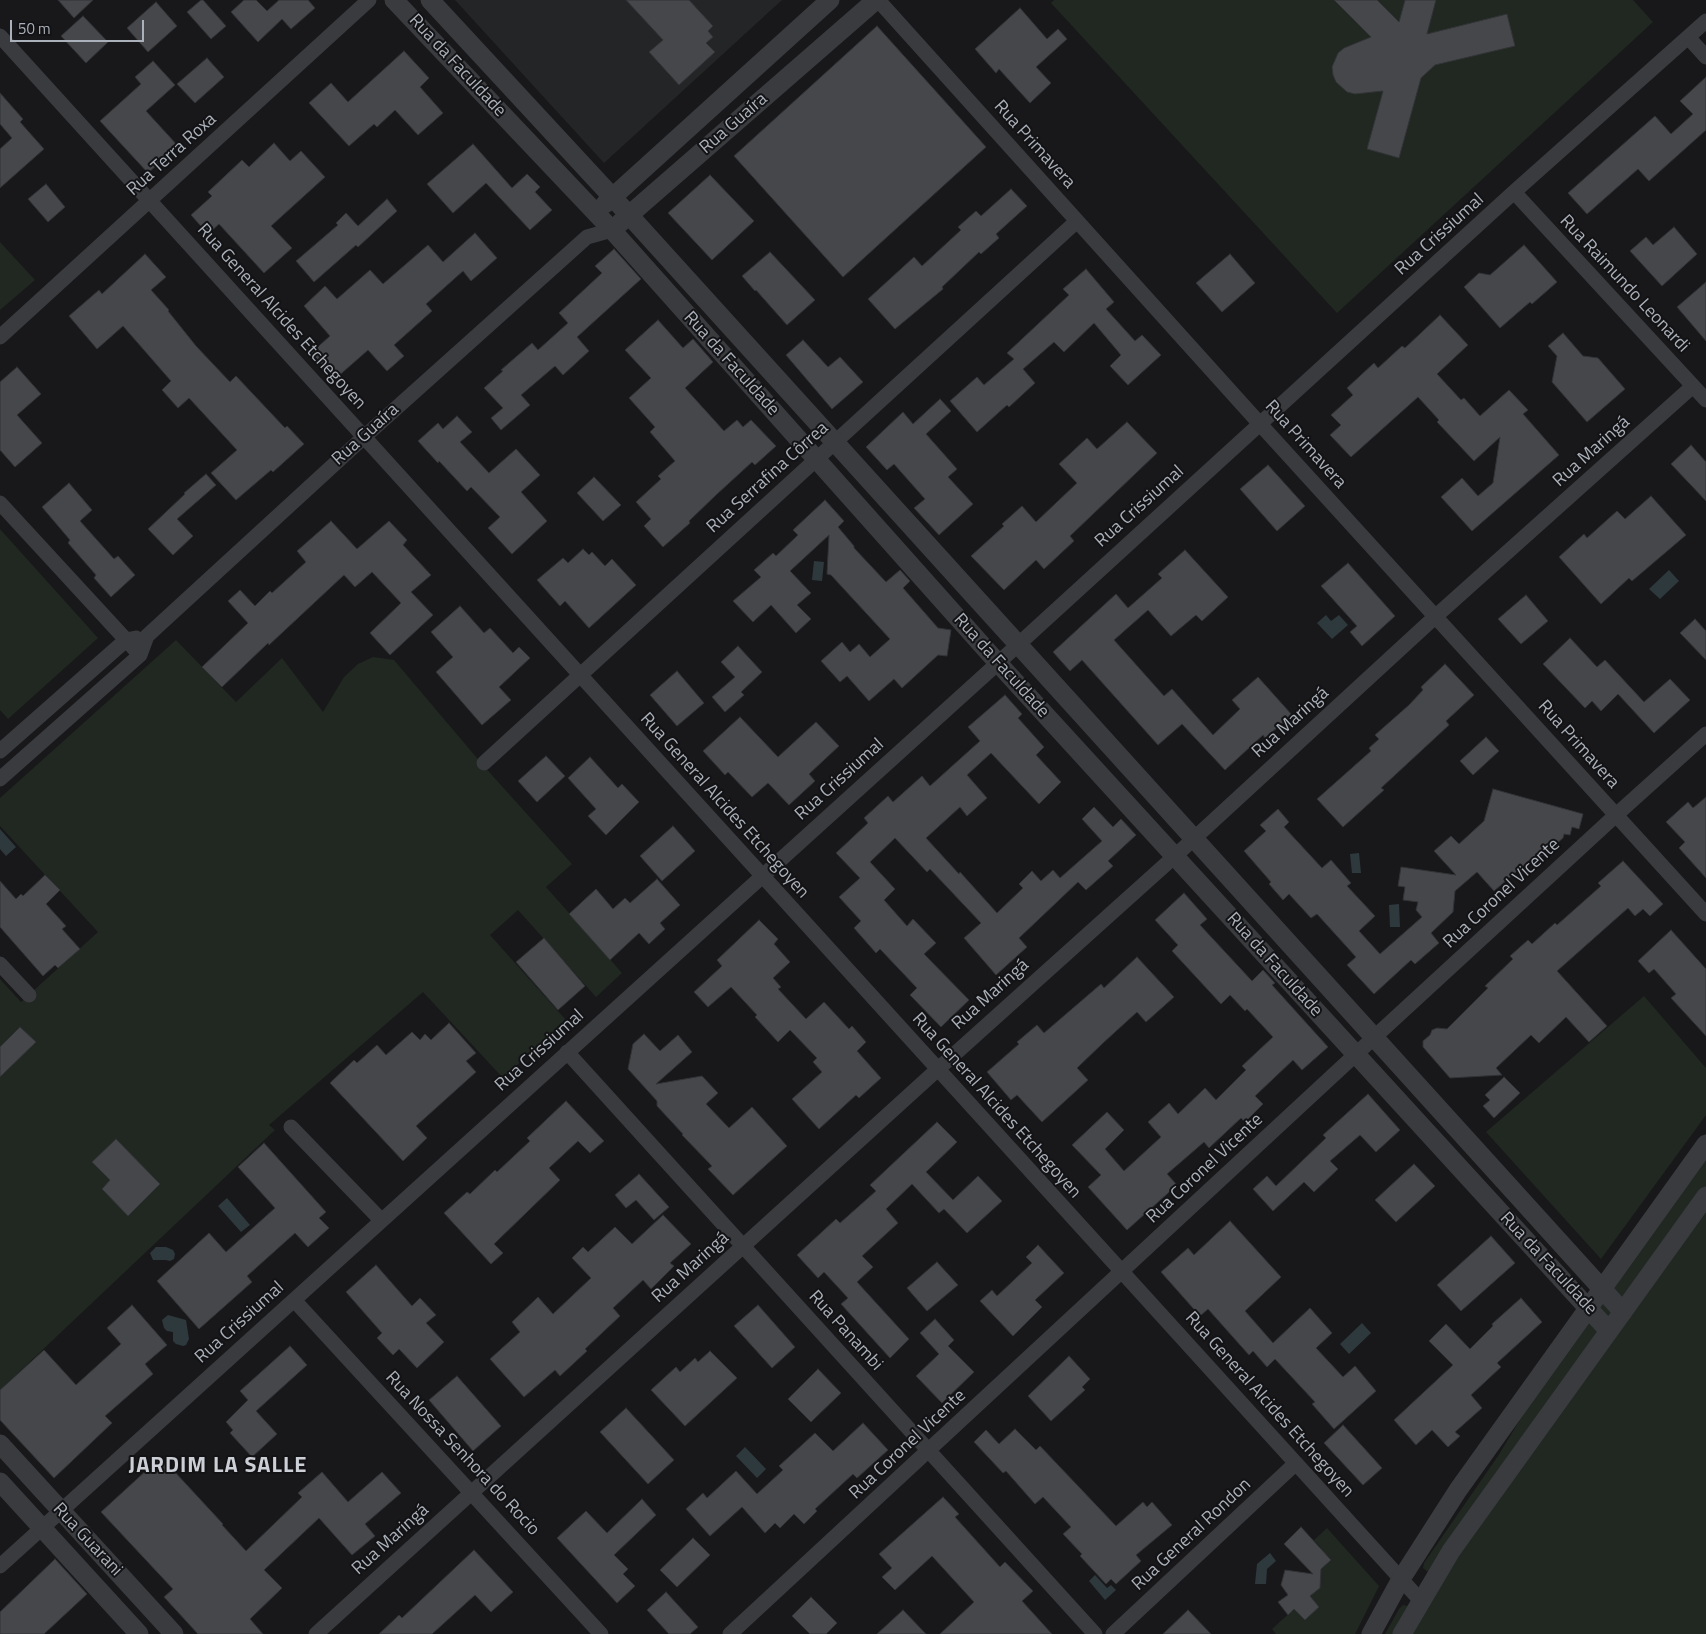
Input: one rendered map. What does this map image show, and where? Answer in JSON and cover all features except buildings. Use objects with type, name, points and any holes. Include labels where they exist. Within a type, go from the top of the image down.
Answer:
[{"type":"street","name":"Rua Terra Roxa","points":[[0,338],[370,0]]},
{"type":"street","name":"Rua da Faculdade","points":[[394,0],[612,230],[998,663],[1609,1331]]},
{"type":"street","name":"Rua da Faculdade","points":[[430,0],[613,197],[1623,1312]]},
{"type":"street","name":"Rua Guaíra","points":[[587,237],[596,213],[830,0]]},
{"type":"street","name":"Rua Guaíra","points":[[140,655],[147,636],[364,436],[587,237],[612,230],[877,0]]},
{"type":"street","name":"Rua Primavera","points":[[877,0],[1706,914]]},
{"type":"street","name":"Rua Crissiumal","points":[[0,1566],[998,663],[1514,192],[1706,21]]},
{"type":"street","name":"Rua General Alcides Etchegoyen","points":[[0,36],[1421,1601]]},
{"type":"street","points":[[1688,37],[1706,57]]},
{"type":"street","name":"Rua Raimundo Leonardi","points":[[1514,192],[1706,400]]},
{"type":"street","name":"Rua Serrafina Côrrea","points":[[484,763],[1077,221]]},
{"type":"street","name":"Rua Maringá","points":[[316,1634],[1175,856],[1436,616],[1693,386]]},
{"type":"street","points":[[0,503],[140,655],[0,779]]},
{"type":"street","points":[[0,751],[126,640],[147,636]]},
{"type":"street","name":"Rua Coronel Vicente","points":[[730,1634],[1616,814],[1706,734]]},
{"type":"street","points":[[0,964],[29,996]]},
{"type":"street","name":"Rua Panambi","points":[[567,1052],[1095,1634]]},
{"type":"street","points":[[291,1126],[382,1220]]},
{"type":"street","points":[[1371,1634],[1401,1579],[1458,1490],[1706,1144]]},
{"type":"street","points":[[1402,1634],[1451,1551],[1706,1196]]},
{"type":"street","name":"Rua Nossa Senhora do Rocio","points":[[294,1300],[601,1634]]},
{"type":"street","name":"Rua Guarani","points":[[0,1444],[60,1512],[174,1634]]},
{"type":"street","name":"Rua General Rondon","points":[[1113,1634],[1296,1463]]},
{"type":"street","name":"Rua Guarani","points":[[0,1482],[139,1634]]},
{"type":"shaded area","points":[[455,0],[782,0],[604,163]]},
{"type":"shaded area","points":[[1054,0],[1633,0],[1653,22],[1337,313],[1051,3]]},
{"type":"shaded area","points":[[0,242],[35,280],[0,310]]},
{"type":"shaded area","points":[[0,529],[98,638],[8,719],[0,710]]},
{"type":"shaded area","points":[[814,561],[824,562],[822,581],[812,580]]},
{"type":"shaded area","points":[[1669,570],[1679,581],[1660,599],[1649,589]]},
{"type":"shaded area","points":[[1326,615],[1331,621],[1339,615],[1348,625],[1332,639],[1317,623]]},
{"type":"shaded area","points":[[176,640],[236,702],[282,658],[323,712],[344,677],[358,664],[373,657],[394,660],[482,764],[572,864],[546,887],[622,973],[596,997],[518,910],[490,935],[566,1020],[503,1078],[423,992],[269,1125],[275,1130],[0,1390],[0,979],[21,1002],[98,932],[0,826],[0,798]]},
{"type":"shaded area","points":[[0,829],[16,847],[6,856],[0,849]]},
{"type":"shaded area","points":[[1359,853],[1361,873],[1352,873],[1350,854]]},
{"type":"shaded area","points":[[1399,904],[1400,927],[1390,927],[1389,905]]},
{"type":"shaded area","points":[[1644,996],[1706,1068],[1706,1115],[1601,1259],[1486,1132]]},
{"type":"shaded area","points":[[1706,1133],[1706,1634],[1385,1634],[1399,1609],[1403,1605],[1407,1606],[1428,1572],[1423,1568],[1424,1563],[1498,1456],[1638,1225]]},
{"type":"shaded area","points":[[227,1198],[250,1225],[241,1232],[218,1206]]},
{"type":"shaded area","points":[[156,1247],[166,1247],[173,1250],[175,1254],[174,1259],[170,1261],[153,1260],[150,1253]]},
{"type":"shaded area","points":[[168,1315],[186,1320],[189,1339],[186,1345],[176,1344],[173,1341],[173,1332],[167,1331],[164,1328],[162,1320]]},
{"type":"shaded area","points":[[1362,1323],[1371,1333],[1349,1354],[1340,1344]]},
{"type":"shaded area","points":[[745,1447],[766,1469],[757,1478],[736,1456]]},
{"type":"shaded area","points":[[1327,1528],[1379,1586],[1355,1634],[1276,1634],[1272,1629],[1294,1609],[1305,1620],[1319,1607],[1310,1596],[1320,1588],[1321,1569],[1331,1560],[1314,1540]]},
{"type":"shaded area","points":[[1270,1553],[1276,1561],[1267,1569],[1266,1584],[1255,1584],[1257,1564]]},
{"type":"shaded area","points":[[1095,1575],[1107,1588],[1111,1585],[1116,1590],[1105,1600],[1089,1581]]},
{"type":"district","name":"JARDIM LA SALLE","points":[[218,1467]]}]
